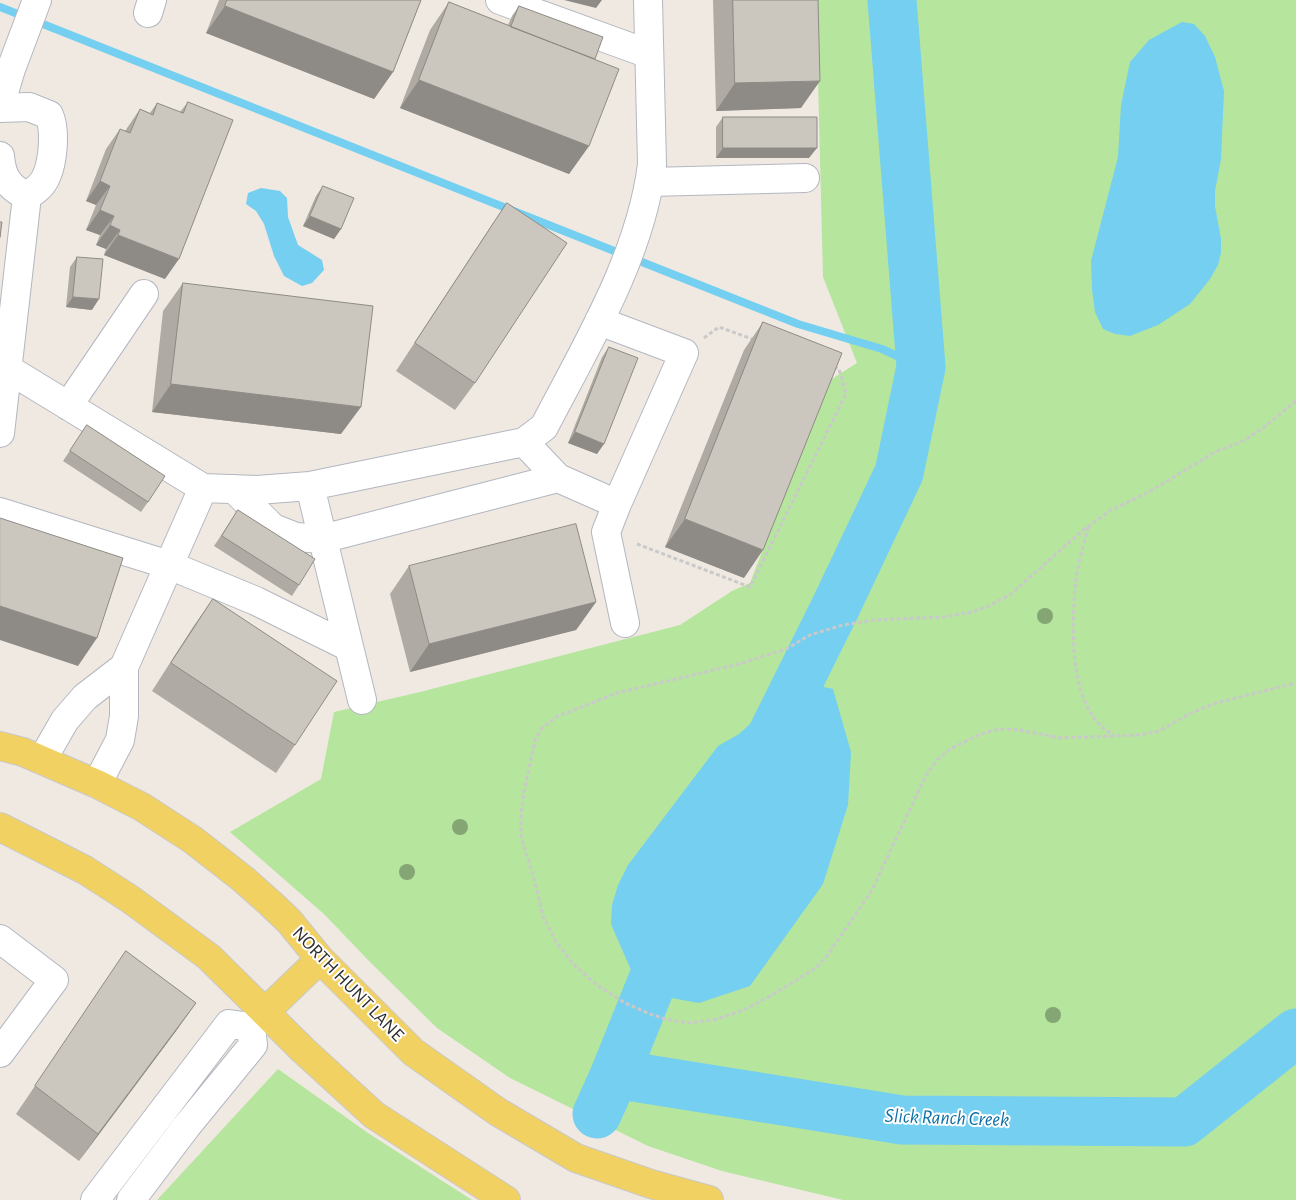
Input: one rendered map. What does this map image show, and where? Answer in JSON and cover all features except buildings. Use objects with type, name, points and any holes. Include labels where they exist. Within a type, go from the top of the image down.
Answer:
[{"type":"main road","name":"NORTH HUNT LANE","points":[[0,746],[23,752],[97,784],[142,807],[193,840],[236,874],[289,921],[320,959],[413,1052],[498,1112],[576,1158],[651,1184],[709,1200]]},
{"type":"main road","points":[[0,827],[85,870],[130,899],[209,957],[258,1020],[303,1050],[374,1115],[506,1200]]},
{"type":"main road","points":[[258,1020],[320,959]]},
{"type":"lane","points":[[27,196],[38,189],[47,176],[54,140],[52,122],[49,115],[30,107],[0,107],[37,0]]},
{"type":"lane","points":[[500,0],[649,54]]},
{"type":"lane","points":[[8,369],[203,488],[257,490],[310,486],[524,442],[544,428],[617,283],[638,227],[650,182],[652,164],[648,0]]},
{"type":"lane","points":[[0,162],[6,180],[15,190],[27,196]]},
{"type":"lane","points":[[650,182],[805,178]]},
{"type":"lane","points":[[0,433],[27,196]]},
{"type":"lane","points":[[68,406],[144,294]]},
{"type":"lane","points":[[598,321],[684,353],[606,532],[625,623]]},
{"type":"lane","points":[[524,442],[558,478],[617,504]]},
{"type":"lane","points":[[234,489],[273,528],[296,537],[322,539],[558,478]]},
{"type":"lane","points":[[310,486],[362,700]]},
{"type":"lane","points":[[97,784],[120,740],[124,716],[124,667],[203,488]]},
{"type":"lane","points":[[0,512],[169,565],[256,601],[349,647]]},
{"type":"lane","points":[[42,760],[65,720],[84,697],[124,667]]},
{"type":"lane","points":[[0,939],[54,980],[0,1053]]},
{"type":"lane","points":[[95,1200],[229,1024],[258,1020],[253,1045],[186,1127],[131,1200]]},
{"type":"lane","points":[[164,1110],[186,1127]]},
{"type":"path","points":[[684,353],[719,327],[756,340]]},
{"type":"path","points":[[606,532],[750,587],[846,394],[840,369],[830,366]]},
{"type":"path","points":[[1296,402],[1243,441],[1215,452],[1147,493],[1112,510],[1088,527],[1012,594],[980,609],[943,617],[875,620],[843,625],[810,635],[786,650],[739,664],[617,693],[556,717],[542,728],[535,740],[523,800],[521,837],[544,916],[556,942],[574,965],[618,998],[650,1014],[688,1023],[714,1020],[744,1010],[762,1001],[816,968],[827,956],[872,890],[925,778],[937,760],[950,749],[980,734],[1000,729],[1020,730],[1061,738],[1139,735],[1159,731],[1193,712],[1216,703],[1296,684]]},
{"type":"path","points":[[1088,527],[1075,586],[1073,647],[1075,665],[1080,690],[1091,712],[1101,726],[1114,736]]},
{"type":"green space","points":[[816,0],[1296,0],[1296,1200],[843,1200],[722,1171],[648,1146],[510,1078],[437,1028],[325,915],[230,832],[321,779],[334,712],[420,692],[680,625],[732,591],[750,583],[827,382],[857,363],[823,277]]},
{"type":"green space","points":[[278,1069],[368,1133],[472,1200],[157,1200]]},
{"type":"water","points":[[1182,22],[1194,24],[1205,36],[1215,57],[1224,91],[1221,159],[1215,191],[1221,253],[1218,265],[1210,279],[1190,304],[1158,325],[1130,336],[1115,334],[1103,329],[1095,312],[1091,261],[1118,157],[1121,105],[1130,62],[1149,40]]},
{"type":"water","points":[[261,188],[280,191],[287,198],[288,217],[298,245],[322,260],[324,270],[312,283],[302,286],[284,276],[274,256],[264,224],[256,211],[246,204],[248,193]]},
{"type":"water","points":[[807,683],[833,689],[851,752],[848,805],[823,884],[750,986],[699,1003],[660,996],[634,977],[611,924],[612,905],[618,885],[628,865],[718,746],[739,734],[768,708]]},
{"type":"waterway","points":[[764,751],[899,473],[921,367],[892,0]]},
{"type":"waterway","points":[[0,7],[798,324],[882,349],[921,367]]},
{"type":"waterway","points":[[615,1074],[676,926]]},
{"type":"waterway","name":"Slick Ranch Creek","points":[[597,1114],[615,1074],[902,1120],[1184,1122],[1296,1033]]}]
